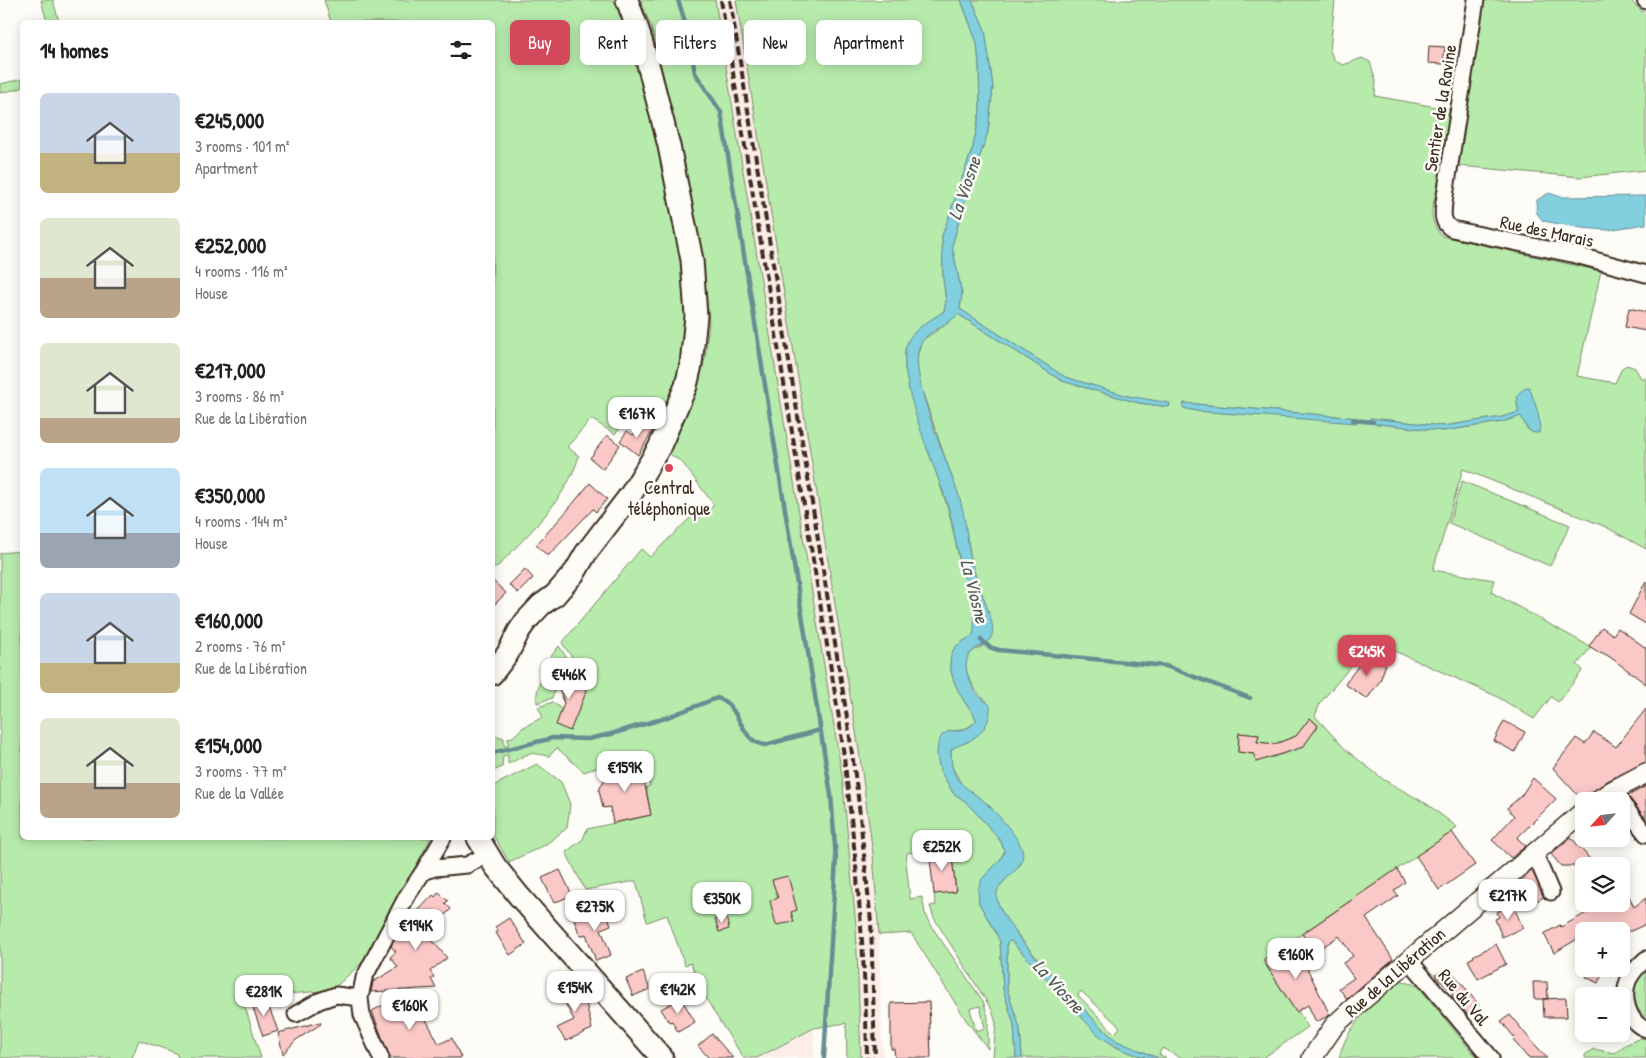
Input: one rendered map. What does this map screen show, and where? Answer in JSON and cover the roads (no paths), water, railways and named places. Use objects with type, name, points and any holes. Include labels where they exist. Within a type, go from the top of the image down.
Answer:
[{"type":"main road","points":[[495,670],[508,653],[519,631],[537,608],[555,595],[575,572],[586,553],[631,494],[659,448],[686,386],[691,365],[696,316],[692,260],[667,136],[641,38],[627,0]]},
{"type":"main road","points":[[495,653],[519,631]]},
{"type":"main road","points":[[483,846],[519,896],[662,1058]]},
{"type":"street","name":"Sentier de la Ravine","points":[[1443,221],[1444,202],[1476,0]]},
{"type":"street","name":"Rue des Marais","points":[[1443,221],[1446,226],[1452,229],[1576,255],[1646,274]]},
{"type":"street","points":[[1625,792],[1646,773]]},
{"type":"street","points":[[1630,813],[1646,834]]},
{"type":"street","name":"Rue de la Libération","points":[[1312,1058],[1334,1026],[1352,1008],[1575,818]]},
{"type":"street","points":[[381,1058],[362,1015],[360,998],[367,970],[407,896],[442,840]]},
{"type":"street","points":[[423,872],[435,868],[466,865],[483,846]]},
{"type":"street","points":[[1533,854],[1551,892]]},
{"type":"street","points":[[1646,959],[1635,970],[1628,981],[1626,994],[1630,1014],[1641,1027],[1646,1028]]},
{"type":"street","name":"Rue du Val","points":[[1409,960],[1491,1058]]},
{"type":"street","points":[[296,1014],[319,1001],[336,995],[360,998]]},
{"type":"water","name":"La Viosne","points":[[961,0],[972,0],[985,30],[993,87],[988,132],[952,246],[962,294],[960,309],[1065,377],[1128,396],[1170,403],[1169,407],[1139,403],[1062,381],[958,314],[931,333],[922,342],[917,362],[920,380],[932,422],[960,499],[970,555],[990,615],[993,632],[987,642],[970,653],[966,664],[970,682],[976,693],[990,705],[989,716],[985,726],[978,735],[951,750],[951,762],[957,778],[1001,818],[1015,836],[1022,851],[1022,859],[1019,866],[1001,884],[998,891],[997,899],[1002,912],[1012,928],[1060,984],[1102,1028],[1117,1041],[1158,1058],[1133,1054],[1097,1034],[1009,941],[1007,943],[1007,989],[1020,1029],[1022,1058],[1016,1058],[1014,1025],[1003,989],[1000,942],[979,903],[978,889],[982,879],[1000,860],[1004,850],[1001,842],[988,826],[965,801],[953,793],[940,770],[937,755],[938,744],[942,735],[949,731],[961,731],[976,721],[955,683],[950,662],[954,649],[973,635],[974,617],[950,513],[911,398],[906,374],[905,354],[912,335],[920,327],[944,311],[946,301],[943,278],[942,236],[973,147],[980,111],[977,43]]},
{"type":"water","points":[[1549,193],[1561,197],[1646,196],[1646,224],[1607,230],[1582,228],[1543,221],[1536,212],[1537,200]]},
{"type":"water","points":[[1526,387],[1529,387],[1537,410],[1540,427],[1539,433],[1532,432],[1526,426],[1521,416],[1502,422],[1443,431],[1369,423],[1370,418],[1443,426],[1502,417],[1519,412],[1517,404],[1518,394]]},
{"type":"water","points":[[1184,403],[1358,418],[1357,423],[1196,411],[1183,408]]},
{"type":"waterway","points":[[678,0],[689,35],[695,73],[721,112],[831,795],[836,859],[824,1058]]},
{"type":"waterway","points":[[1353,420],[1373,422]]},
{"type":"waterway","points":[[981,640],[989,647],[999,650],[1166,666],[1250,698]]},
{"type":"waterway","points":[[495,752],[553,738],[588,739],[611,734],[665,718],[717,698],[731,707],[750,737],[756,742],[765,745],[820,730]]},
{"type":"railway","points":[[721,0],[839,718],[858,888],[864,972],[867,1058]]},
{"type":"railway","points":[[730,0],[847,717],[858,797],[871,922],[875,1058]]},
{"type":"place","name":"Central téléphonique","points":[[669,468]]}]
